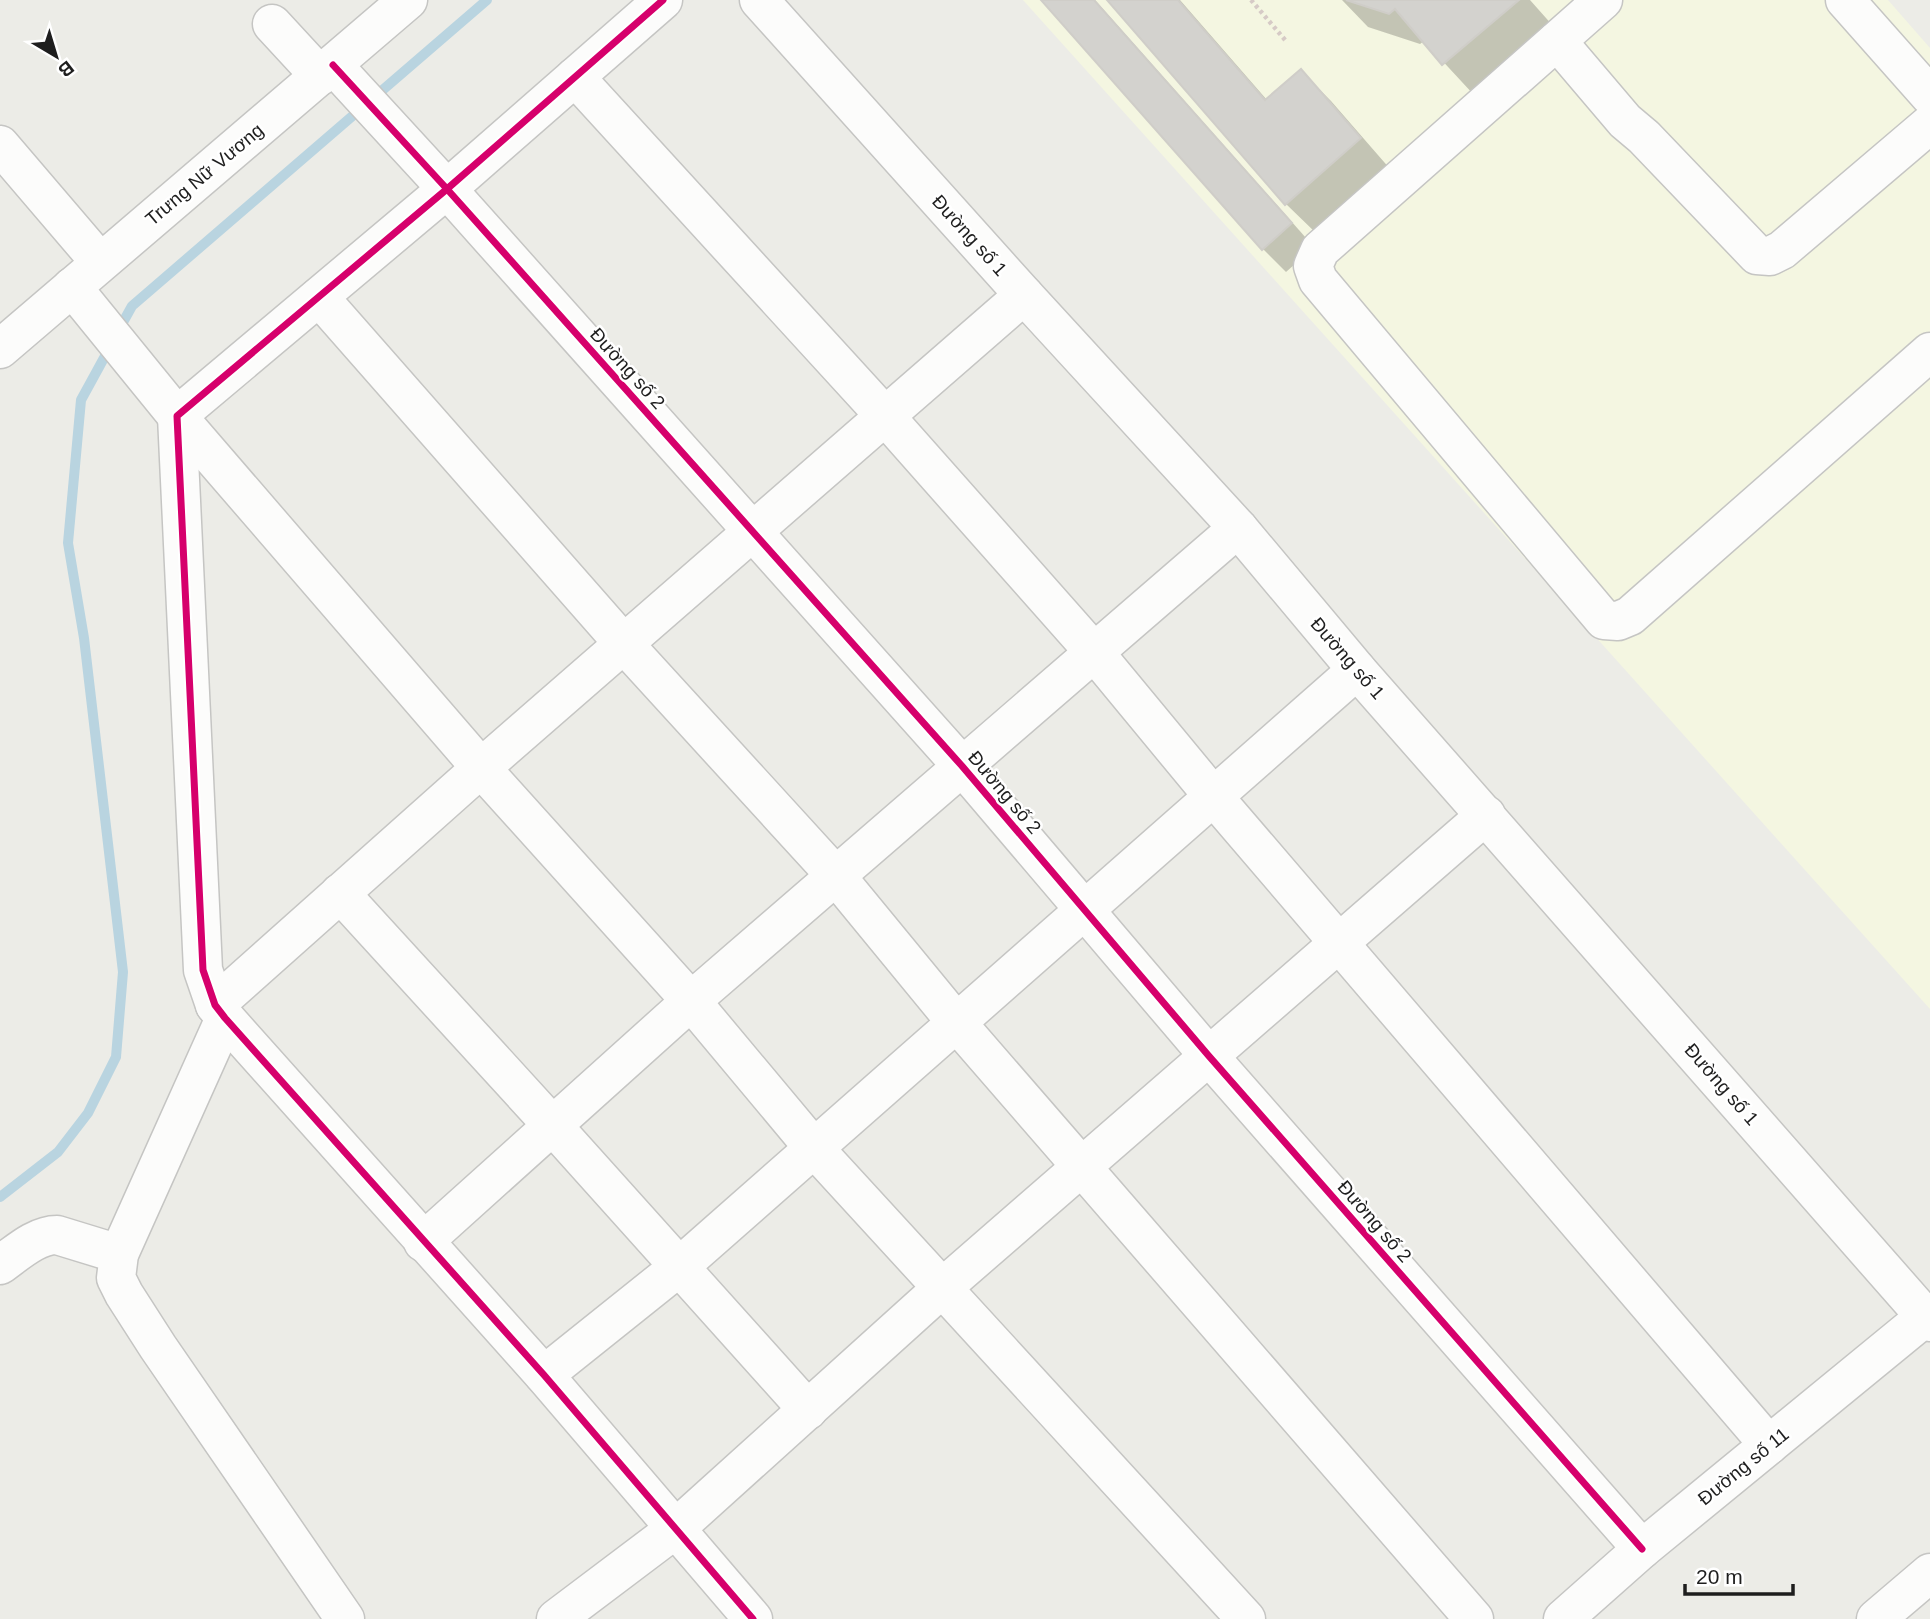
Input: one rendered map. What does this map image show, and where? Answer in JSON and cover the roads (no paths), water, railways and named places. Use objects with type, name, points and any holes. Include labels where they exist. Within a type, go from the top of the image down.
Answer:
[{"type":"street","points":[[177,416],[447,189],[663,0]]},
{"type":"street","name":"Đường số 1","points":[[759,0],[1238,528],[1357,670],[1928,1320]]},
{"type":"street","points":[[1603,0],[1320,250],[1313,266],[1318,280],[1604,620],[1618,621],[1630,615],[1930,352]]},
{"type":"street","points":[[1845,0],[1930,96]]},
{"type":"street","name":"Trưng Nữ Vương","points":[[0,349],[89,287],[334,75],[401,2]]},
{"type":"street","name":"Đường số 2","points":[[272,24],[334,75],[447,189],[962,766],[1208,1055],[1642,1549]]},
{"type":"street","points":[[1557,41],[1625,121],[1644,137],[1757,255],[1770,256],[1782,250],[1930,124]]},
{"type":"street","points":[[575,77],[885,416],[1094,652],[1213,796],[1769,1445]]},
{"type":"street","points":[[0,145],[133,363],[177,416],[481,768],[691,1001],[813,1147],[1246,1619]]},
{"type":"street","points":[[345,1619],[165,1358],[116,1278],[119,1254],[220,1011],[340,893],[1024,295]]},
{"type":"street","points":[[319,297],[624,644],[835,876],[956,1022],[1474,1619]]},
{"type":"street","points":[[177,416],[203,970],[220,1011],[544,1375],[674,1530],[753,1619]]},
{"type":"street","points":[[423,1242],[691,1001],[1238,528]]},
{"type":"street","points":[[544,1375],[679,1267],[1357,670]]},
{"type":"street","points":[[556,1619],[674,1530],[942,1289],[1486,815]]},
{"type":"street","points":[[340,893],[808,1410]]},
{"type":"street","points":[[1,1263],[47,1235],[57,1235],[119,1254]]},
{"type":"street","name":"Đường số 11","points":[[1563,1619],[1642,1549],[1928,1320]]},
{"type":"street","points":[[1876,1619],[1930,1573]]},
{"type":"waterway","points":[[117,333],[132,306],[487,0]]},
{"type":"waterway","points":[[0,1197],[58,1152],[88,1113],[116,1057],[123,972],[84,638],[68,543],[81,400],[110,347]]}]
